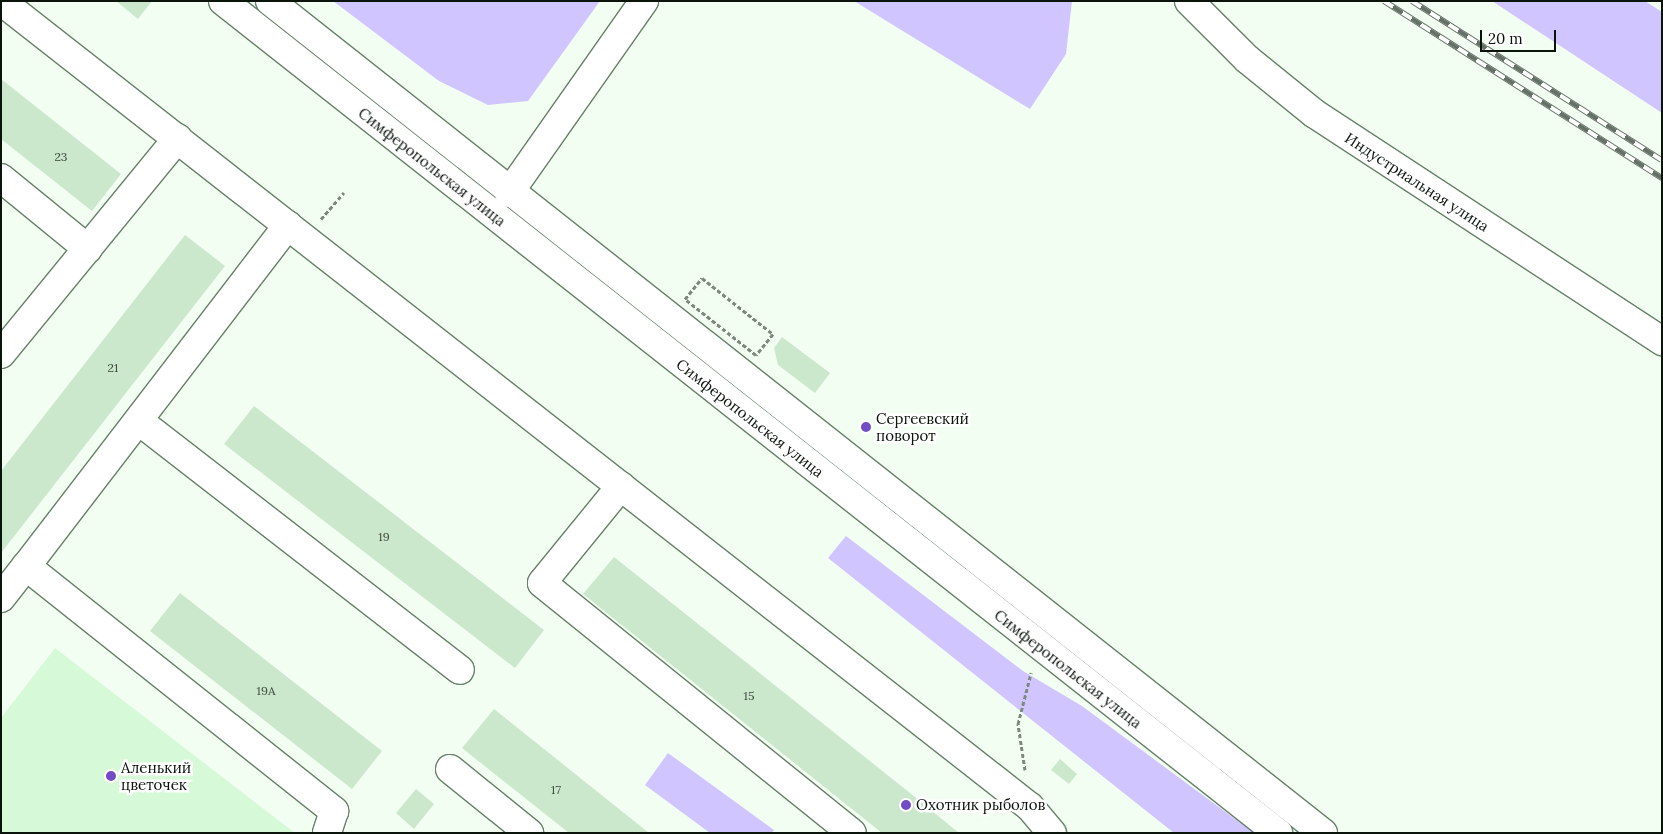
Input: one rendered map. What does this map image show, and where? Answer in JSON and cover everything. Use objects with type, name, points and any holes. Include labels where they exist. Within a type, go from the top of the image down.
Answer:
[{"type":"main road","points":[[1,1],[1030,807],[1052,833]]},
{"type":"main road","name":"Симферопольская улица","points":[[223,1],[1278,833]]},
{"type":"main road","name":"Симферопольская улица","points":[[270,1],[509,193],[1323,833]]},
{"type":"main road","points":[[509,193],[644,1]]},
{"type":"main road","name":"Индустриальная улица","points":[[1189,1],[1247,59],[1315,114],[1662,341]]},
{"type":"main road","points":[[1,354],[178,138]]},
{"type":"main road","points":[[1,178],[88,249]]},
{"type":"main road","points":[[1,598],[139,421],[296,232]]},
{"type":"main road","points":[[139,421],[460,670]]},
{"type":"main road","points":[[621,486],[542,583],[852,833]]},
{"type":"main road","points":[[26,566],[334,811],[327,833]]},
{"type":"main road","points":[[450,768],[530,833]]},
{"type":"path","points":[[296,232],[344,193]]},
{"type":"path","points":[[702,278],[773,334],[756,355],[686,299],[702,278]]},
{"type":"path","points":[[1030,807],[1018,724],[1032,670]]},
{"type":"shaded area","points":[[333,1],[600,1],[528,101],[488,105],[439,81]]},
{"type":"shaded area","points":[[854,1],[1072,1],[1066,54],[1030,109]]},
{"type":"shaded area","points":[[1492,1],[1645,1],[1662,12],[1662,113]]},
{"type":"shaded area","points":[[846,536],[1023,671],[1082,706],[1254,833],[1174,833],[828,558]]},
{"type":"shaded area","name":"Аленький цветочек","points":[[55,648],[295,833],[1,833],[1,718]]},
{"type":"shaded area","points":[[668,753],[774,830],[772,833],[710,833],[645,785]]},
{"type":"building","points":[[116,1],[152,1],[138,19]]},
{"type":"building","points":[[1,79],[121,174],[92,211],[1,139]]},
{"type":"building","points":[[185,235],[225,266],[1,553],[1,471]]},
{"type":"building","points":[[782,337],[830,373],[815,393],[778,365],[774,348]]},
{"type":"building","points":[[254,406],[544,630],[515,668],[224,444]]},
{"type":"building","points":[[614,557],[959,833],[882,833],[583,594]]},
{"type":"building","points":[[180,593],[382,751],[352,789],[150,631]]},
{"type":"building","points":[[494,709],[649,833],[569,833],[462,748]]},
{"type":"building","points":[[1060,759],[1077,774],[1069,784],[1051,770]]},
{"type":"building","points":[[416,789],[434,804],[414,829],[396,813]]},
{"type":"railway","points":[[1384,1],[1662,178]]},
{"type":"railway","points":[[1412,1],[1662,160]]},
{"type":"place","name":"Сергеевский поворот","points":[[866,427]]},
{"type":"place","name":"Аленький цветочек","points":[[111,776]]},
{"type":"place","name":"Охотник рыболов","points":[[906,805]]}]
